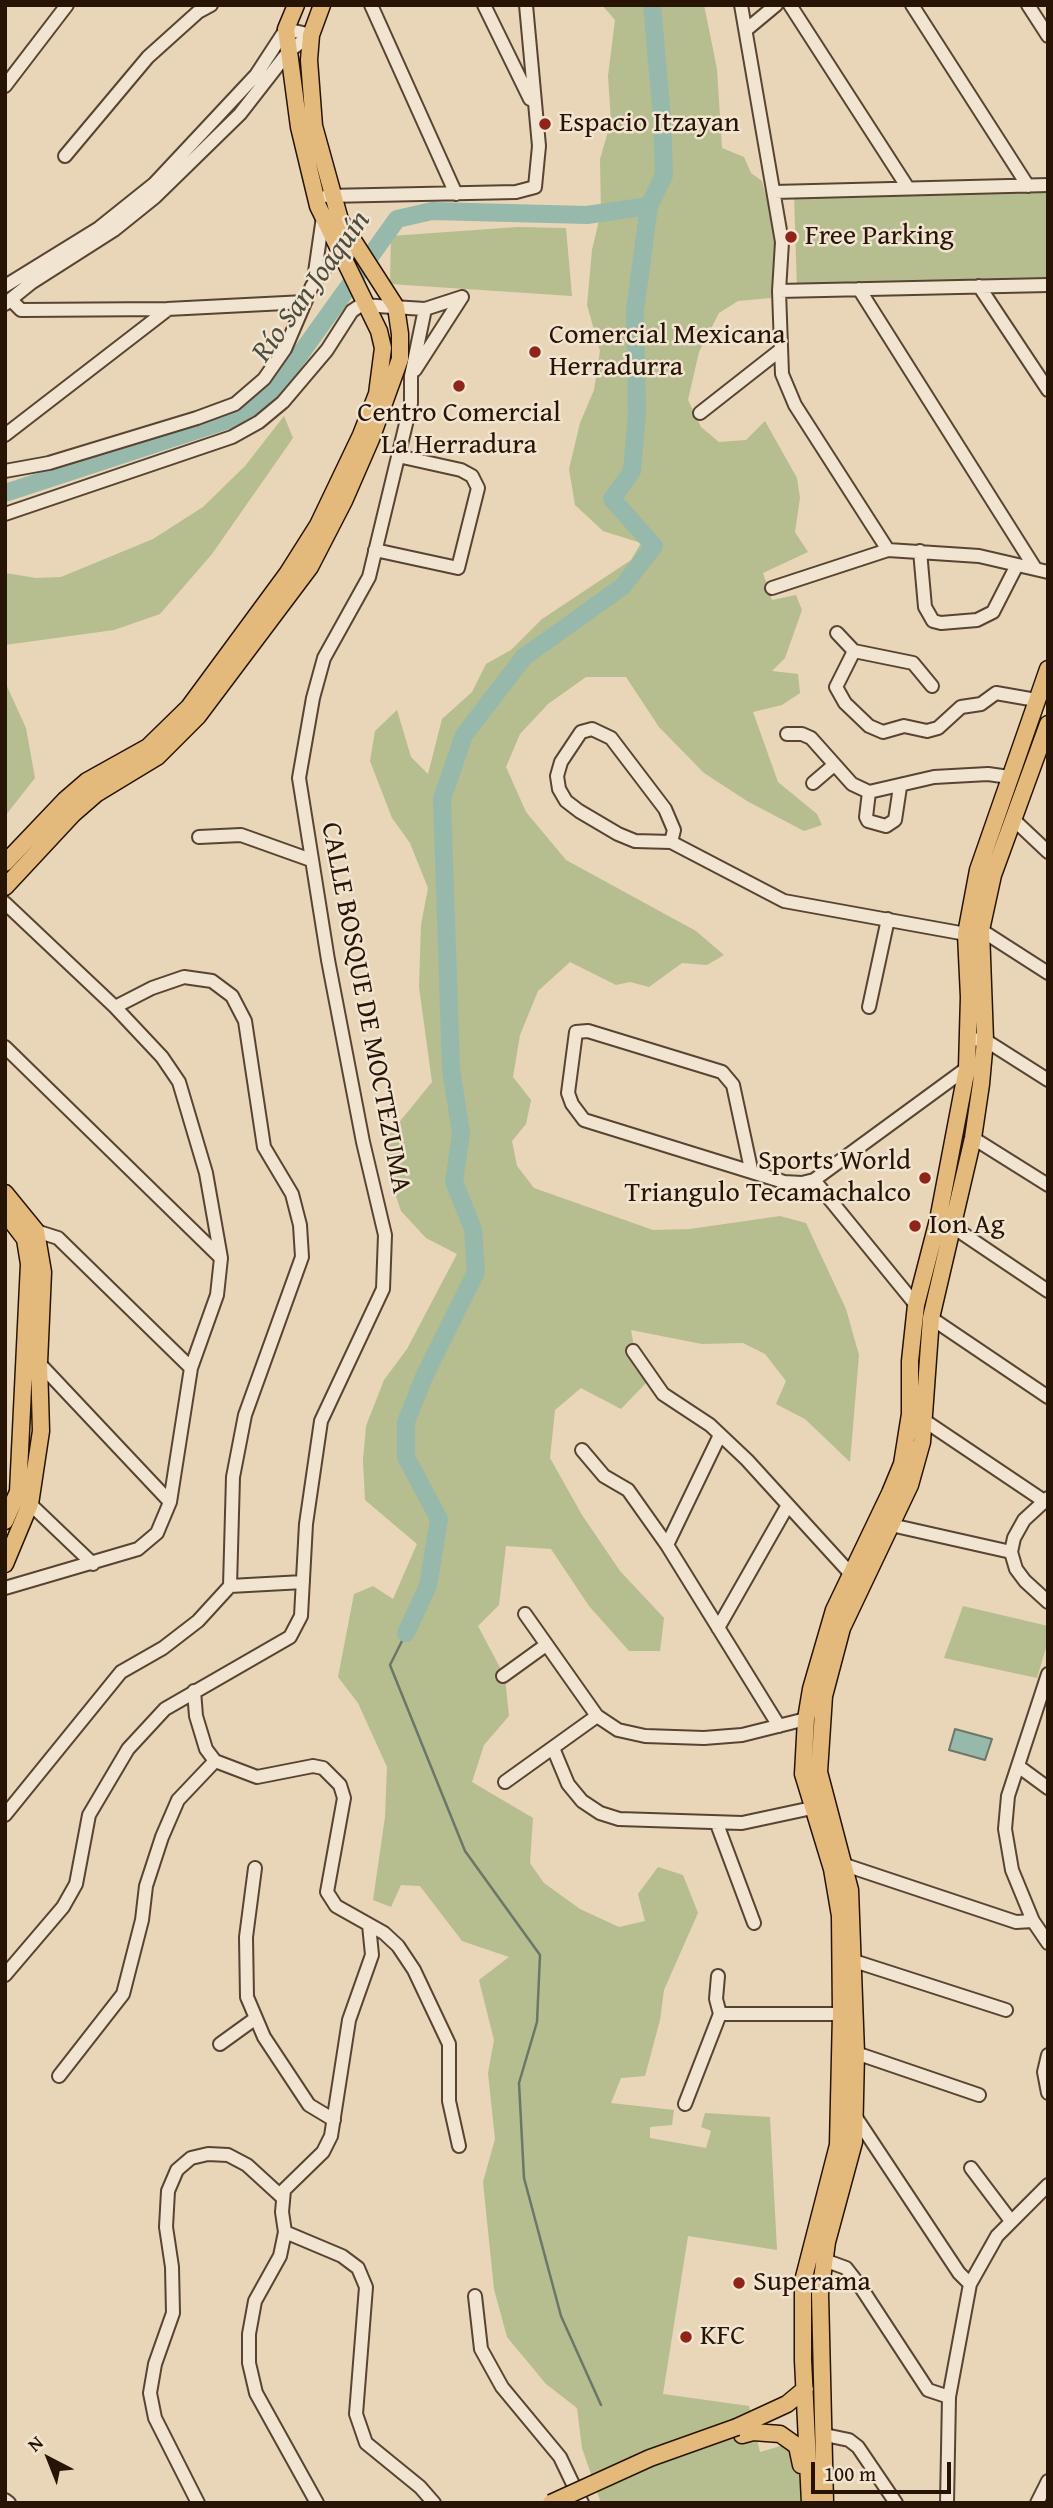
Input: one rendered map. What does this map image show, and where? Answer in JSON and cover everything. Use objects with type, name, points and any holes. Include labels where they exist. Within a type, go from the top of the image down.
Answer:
[{"type":"main road","points":[[5,863],[65,800],[87,781],[148,747],[189,707],[287,574],[318,525],[361,435],[377,394],[383,348],[299,127],[286,29],[296,5]]},
{"type":"main road","points":[[5,887],[72,814],[96,794],[157,757],[179,738],[310,567],[344,501],[371,439],[400,359],[396,307],[381,285],[348,252],[323,216],[324,197],[314,126],[309,60],[312,35],[320,10],[308,11],[303,5]]},
{"type":"main road","points":[[828,2503],[820,2304],[827,2242],[850,2163],[855,2116],[854,1961],[850,1890],[812,1808],[803,1774],[806,1719],[821,1649],[850,1573],[902,1464],[910,1414],[910,1361],[916,1305],[938,1220],[967,1068],[978,870],[1048,669]]},
{"type":"main road","points":[[810,2384],[803,2281],[838,2145],[841,2014],[839,1867],[820,1780],[824,1696],[842,1628],[910,1485],[925,1421],[926,1361],[931,1318],[973,1138],[985,1040],[974,932],[1046,734]]},
{"type":"main road","points":[[5,1193],[36,1231],[43,1272],[39,1363],[41,1431],[30,1504],[5,1563]]},
{"type":"main road","points":[[5,1213],[25,1238],[30,1264],[18,1492],[5,1521]]},
{"type":"main road","points":[[810,2503],[811,2290],[815,2263],[827,2242]]},
{"type":"main road","points":[[551,2503],[650,2458],[744,2431],[787,2404],[810,2384]]},
{"type":"main road","points":[[572,2503],[655,2466],[799,2409]]},
{"type":"main road","points":[[744,2431],[780,2434],[797,2446],[809,2483]]},
{"type":"street","points":[[5,86],[67,5]]},
{"type":"street","points":[[65,156],[148,57],[198,12],[211,5]]},
{"type":"street","points":[[371,5],[456,194]]},
{"type":"street","points":[[484,5],[535,108]]},
{"type":"street","points":[[324,197],[516,192],[535,187],[538,146],[526,5]]},
{"type":"street","points":[[741,5],[782,242],[779,291],[779,351],[782,374],[795,405],[888,550]]},
{"type":"street","points":[[746,30],[776,5]]},
{"type":"street","points":[[790,5],[908,188]]},
{"type":"street","points":[[912,5],[1028,186]]},
{"type":"street","points":[[1028,5],[1048,36]]},
{"type":"street","points":[[304,302],[167,309],[21,310],[8,302],[170,169],[256,75],[286,29],[312,35]]},
{"type":"street","points":[[5,286],[114,230],[197,159],[240,114],[289,51],[312,35]]},
{"type":"street","points":[[774,192],[1048,185]]},
{"type":"street","points":[[312,286],[323,216]]},
{"type":"street","points":[[5,471],[49,463],[235,404],[264,379],[285,349],[312,286],[329,263],[348,252]]},
{"type":"street","points":[[779,291],[1048,285]]},
{"type":"street","points":[[979,286],[1048,390]]},
{"type":"street","points":[[859,289],[1041,570]]},
{"type":"street","points":[[5,514],[232,436],[259,422],[283,402],[327,350],[352,311],[361,305],[370,308],[425,309],[462,297],[411,376],[400,359],[382,357]]},
{"type":"street","points":[[5,435],[167,309]]},
{"type":"street","name":"CALLE BOSQUE DE MOCTEZUMA","points":[[5,1975],[63,1907],[76,1884],[89,1815],[128,1749],[165,1709],[290,1637],[301,1616],[306,1524],[321,1421],[383,1289],[385,1235],[360,1129],[311,860],[299,778],[313,698],[324,658],[369,577],[411,403],[411,376],[425,309]]},
{"type":"street","points":[[700,413],[779,351]]},
{"type":"street","points":[[375,550],[458,568],[478,488],[472,476],[461,470],[398,456]]},
{"type":"street","points":[[772,588],[888,550],[979,556],[1041,570]]},
{"type":"street","points":[[920,551],[925,607],[933,621],[941,623],[977,620],[993,612],[1017,565]]},
{"type":"street","points":[[837,633],[854,651],[913,663],[932,685]]},
{"type":"street","points":[[854,651],[836,687],[845,703],[876,731],[904,726],[927,731],[938,727],[961,707],[981,704],[996,693],[1041,694]]},
{"type":"street","points":[[671,842],[674,830],[665,809],[611,738],[592,729],[581,732],[561,762],[557,776],[559,789],[566,801],[627,838],[656,844],[671,842],[784,901],[974,932],[1048,973]]},
{"type":"street","points":[[787,734],[802,734],[811,738],[852,784],[869,792],[934,778],[988,775],[1009,778]]},
{"type":"street","points":[[813,783],[834,765]]},
{"type":"street","points":[[869,792],[866,817],[868,821],[886,827],[895,820],[900,787]]},
{"type":"street","points":[[1013,819],[1048,852]]},
{"type":"street","points":[[199,837],[241,835],[311,860]]},
{"type":"street","points":[[5,903],[115,1007],[162,1057],[179,1082],[206,1173],[221,1258],[216,1295],[191,1368],[170,1502],[157,1533],[138,1549],[5,1588]]},
{"type":"street","points":[[869,1007],[888,919]]},
{"type":"street","points":[[115,1007],[152,988],[184,977],[212,981],[232,996],[245,1021],[264,1147],[292,1194],[300,1225],[302,1257],[245,1415],[240,1440],[233,1477],[230,1587]]},
{"type":"street","points":[[751,1169],[733,1085],[722,1072],[588,1031],[576,1032],[568,1093],[584,1120],[751,1169],[784,1182],[803,1183],[814,1180],[967,1068]]},
{"type":"street","points":[[969,1040],[985,1040],[1048,1080]]},
{"type":"street","points":[[5,1048],[221,1258]]},
{"type":"street","points":[[973,1138],[1048,1185]]},
{"type":"street","points":[[814,1180],[916,1305]]},
{"type":"street","points":[[953,1227],[1048,1291]]},
{"type":"street","points":[[36,1231],[58,1238],[191,1368]]},
{"type":"street","points":[[931,1318],[1048,1397]]},
{"type":"street","points":[[633,1351],[663,1394],[720,1435],[850,1573]]},
{"type":"street","points":[[39,1363],[170,1502]]},
{"type":"street","points":[[925,1421],[1046,1499],[1024,1520],[1014,1538],[1011,1552],[1016,1569],[1048,1602]]},
{"type":"street","points":[[667,1545],[720,1435]]},
{"type":"street","points":[[582,1450],[604,1476],[628,1490],[667,1545],[779,1726]]},
{"type":"street","points":[[18,1492],[93,1564]]},
{"type":"street","points":[[718,1628],[788,1505]]},
{"type":"street","points":[[891,1525],[1011,1552]]},
{"type":"street","points":[[5,1815],[121,1672],[163,1647],[198,1620],[230,1587],[303,1582]]},
{"type":"street","points":[[525,1614],[597,1716],[618,1730],[645,1736],[742,1735],[806,1719]]},
{"type":"street","points":[[503,1676],[546,1645]]},
{"type":"street","points":[[1047,1680],[1008,1796],[1005,1829],[1012,1870],[1032,1921],[1048,1943]]},
{"type":"street","points":[[194,1691],[196,1716],[206,1749],[215,1761],[257,1777],[313,1766],[334,1776],[344,1798],[327,1892],[336,1906],[398,1946],[414,1970],[449,2044],[449,2101],[459,2146]]},
{"type":"street","points":[[176,1703],[196,1716]]},
{"type":"street","points":[[505,1782],[597,1716]]},
{"type":"street","points":[[552,1748],[568,1784],[582,1801],[600,1813],[620,1819],[742,1823],[812,1808]]},
{"type":"street","points":[[59,2076],[123,1994],[142,1920],[146,1886],[162,1837],[178,1800],[215,1761]]},
{"type":"street","points":[[1018,1766],[1048,1788]]},
{"type":"street","points":[[717,1824],[754,1923]]},
{"type":"street","points":[[839,1867],[1017,1922],[1032,1921]]},
{"type":"street","points":[[255,1868],[246,1937],[247,1997],[264,2037],[309,2105],[334,2120]]},
{"type":"street","points":[[317,2503],[256,2393],[249,2363],[249,2334],[255,2301],[280,2256],[285,2232],[282,2197],[284,2190],[328,2144],[349,2020],[372,1955],[369,1925]]},
{"type":"street","points":[[854,1961],[1006,2010]]},
{"type":"street","points":[[685,2104],[720,2014],[716,1999],[718,1976]]},
{"type":"street","points":[[720,2014],[841,2014]]},
{"type":"street","points":[[220,2044],[256,2018]]},
{"type":"street","points":[[856,2053],[979,2095]]},
{"type":"street","points":[[1048,2056],[1044,2072],[1048,2094]]},
{"type":"street","points":[[855,2116],[959,2273],[970,2284]]},
{"type":"street","points":[[198,2503],[155,2418],[150,2393],[155,2364],[173,2313],[172,2267],[166,2227],[168,2191],[177,2170],[191,2158],[208,2154],[228,2155],[247,2165],[282,2197]]},
{"type":"street","points":[[971,2168],[1011,2221]]},
{"type":"street","points":[[947,2503],[949,2397],[970,2284],[983,2258],[1011,2221],[1048,2185]]},
{"type":"street","points":[[285,2232],[342,2256],[358,2268],[366,2287],[356,2414],[366,2443],[420,2487],[435,2503]]},
{"type":"street","points":[[824,2260],[846,2268],[928,2390],[949,2397]]},
{"type":"street","points":[[475,2295],[481,2349],[502,2387],[560,2457],[582,2503]]},
{"type":"street","points":[[825,2435],[849,2440],[858,2447],[896,2503]]},
{"type":"street","points":[[1037,2503],[1048,2481]]},
{"type":"green space","points":[[602,5],[704,5],[717,69],[722,148],[744,157],[751,173],[762,181],[775,230],[771,298],[738,301],[719,313],[699,352],[688,400],[701,427],[719,442],[746,440],[765,421],[797,478],[800,498],[795,532],[808,552],[763,573],[772,600],[796,595],[802,610],[785,658],[772,671],[798,674],[800,693],[782,705],[753,712],[778,782],[817,814],[822,825],[804,831],[747,801],[704,773],[659,727],[626,677],[586,677],[548,704],[520,734],[506,767],[526,812],[566,860],[696,931],[724,955],[707,965],[682,963],[649,987],[630,982],[616,985],[570,962],[538,991],[520,1035],[513,1077],[531,1100],[526,1124],[512,1141],[517,1166],[534,1188],[653,1230],[690,1229],[780,1216],[806,1223],[846,1309],[859,1355],[850,1462],[805,1419],[776,1404],[786,1381],[765,1354],[743,1343],[702,1344],[631,1330],[636,1357],[646,1383],[621,1409],[581,1388],[555,1410],[550,1458],[582,1515],[620,1571],[664,1618],[660,1651],[629,1651],[589,1606],[551,1549],[506,1546],[499,1605],[478,1626],[505,1677],[509,1716],[484,1745],[472,1782],[533,1818],[530,1863],[544,1883],[580,1909],[619,1927],[645,1921],[638,1894],[658,1867],[683,1875],[698,1913],[664,1990],[660,2020],[645,2076],[621,2078],[611,2103],[674,2110],[672,2125],[650,2127],[650,2138],[706,2148],[711,2131],[701,2127],[705,2113],[770,2117],[777,2250],[688,2236],[663,2394],[749,2406],[760,2452],[791,2443],[802,2465],[804,2503],[601,2503],[582,2448],[577,2408],[546,2384],[507,2337],[494,2289],[483,2182],[495,2139],[488,2073],[494,2040],[479,1980],[509,1957],[462,1941],[420,1886],[401,1885],[391,1907],[373,1900],[385,1817],[387,1767],[358,1703],[338,1677],[354,1594],[373,1586],[393,1599],[417,1544],[365,1500],[363,1460],[366,1426],[384,1380],[407,1349],[457,1254],[426,1238],[401,1211],[388,1172],[384,1141],[432,1082],[419,987],[421,925],[428,888],[410,843],[392,818],[370,761],[375,731],[397,710],[411,757],[428,774],[442,719],[472,692],[486,664],[511,650],[542,619],[631,560],[641,543],[603,531],[575,505],[569,469],[580,423],[594,390],[600,351],[587,305],[592,250],[601,212],[600,159],[611,121],[608,76],[615,20]]},
{"type":"green space","points":[[1048,187],[1048,283],[797,289],[794,194]]},
{"type":"green space","points":[[517,227],[566,228],[572,296],[390,284],[391,236]]},
{"type":"green space","points":[[284,416],[293,438],[212,554],[160,614],[114,630],[5,645],[5,573],[36,578],[61,577],[153,539],[203,507],[245,466]]},
{"type":"green space","points":[[5,682],[26,728],[35,778],[5,816]]},
{"type":"green space","points":[[963,1606],[1048,1626],[1048,1641],[1037,1678],[944,1658]]},
{"type":"shaded area","points":[[955,1729],[992,1739],[985,1760],[949,1750]]},
{"type":"waterway","points":[[406,1633],[428,1586],[439,1519],[406,1457],[406,1422],[424,1377],[476,1272],[473,1229],[454,1182],[461,1133],[451,1069],[442,799],[464,735],[524,657],[623,586],[654,546],[612,499],[632,471],[637,413],[635,311],[649,206],[664,175],[652,5]]},
{"type":"waterway","name":"Río San Joaquín","points":[[5,493],[234,418],[254,405],[281,381],[397,219],[432,211],[587,215],[649,206]]},
{"type":"waterway","points":[[406,1633],[390,1665],[465,1851],[540,1955],[537,2022],[519,2083],[524,2178],[561,2316],[601,2405]]},
{"type":"place","name":"Espacio Itzayan","points":[[545,124]]},
{"type":"place","name":"Free Parking","points":[[791,237]]},
{"type":"place","name":"Comercial Mexicana Herradurra","points":[[535,352]]},
{"type":"place","name":"Centro Comercial La Herradura","points":[[459,386]]},
{"type":"place","name":"Sports World Triangulo Tecamachalco","points":[[925,1178]]},
{"type":"place","name":"Ion Ag","points":[[915,1226]]},
{"type":"place","name":"Superama","points":[[739,2283]]},
{"type":"place","name":"KFC","points":[[686,2337]]}]
